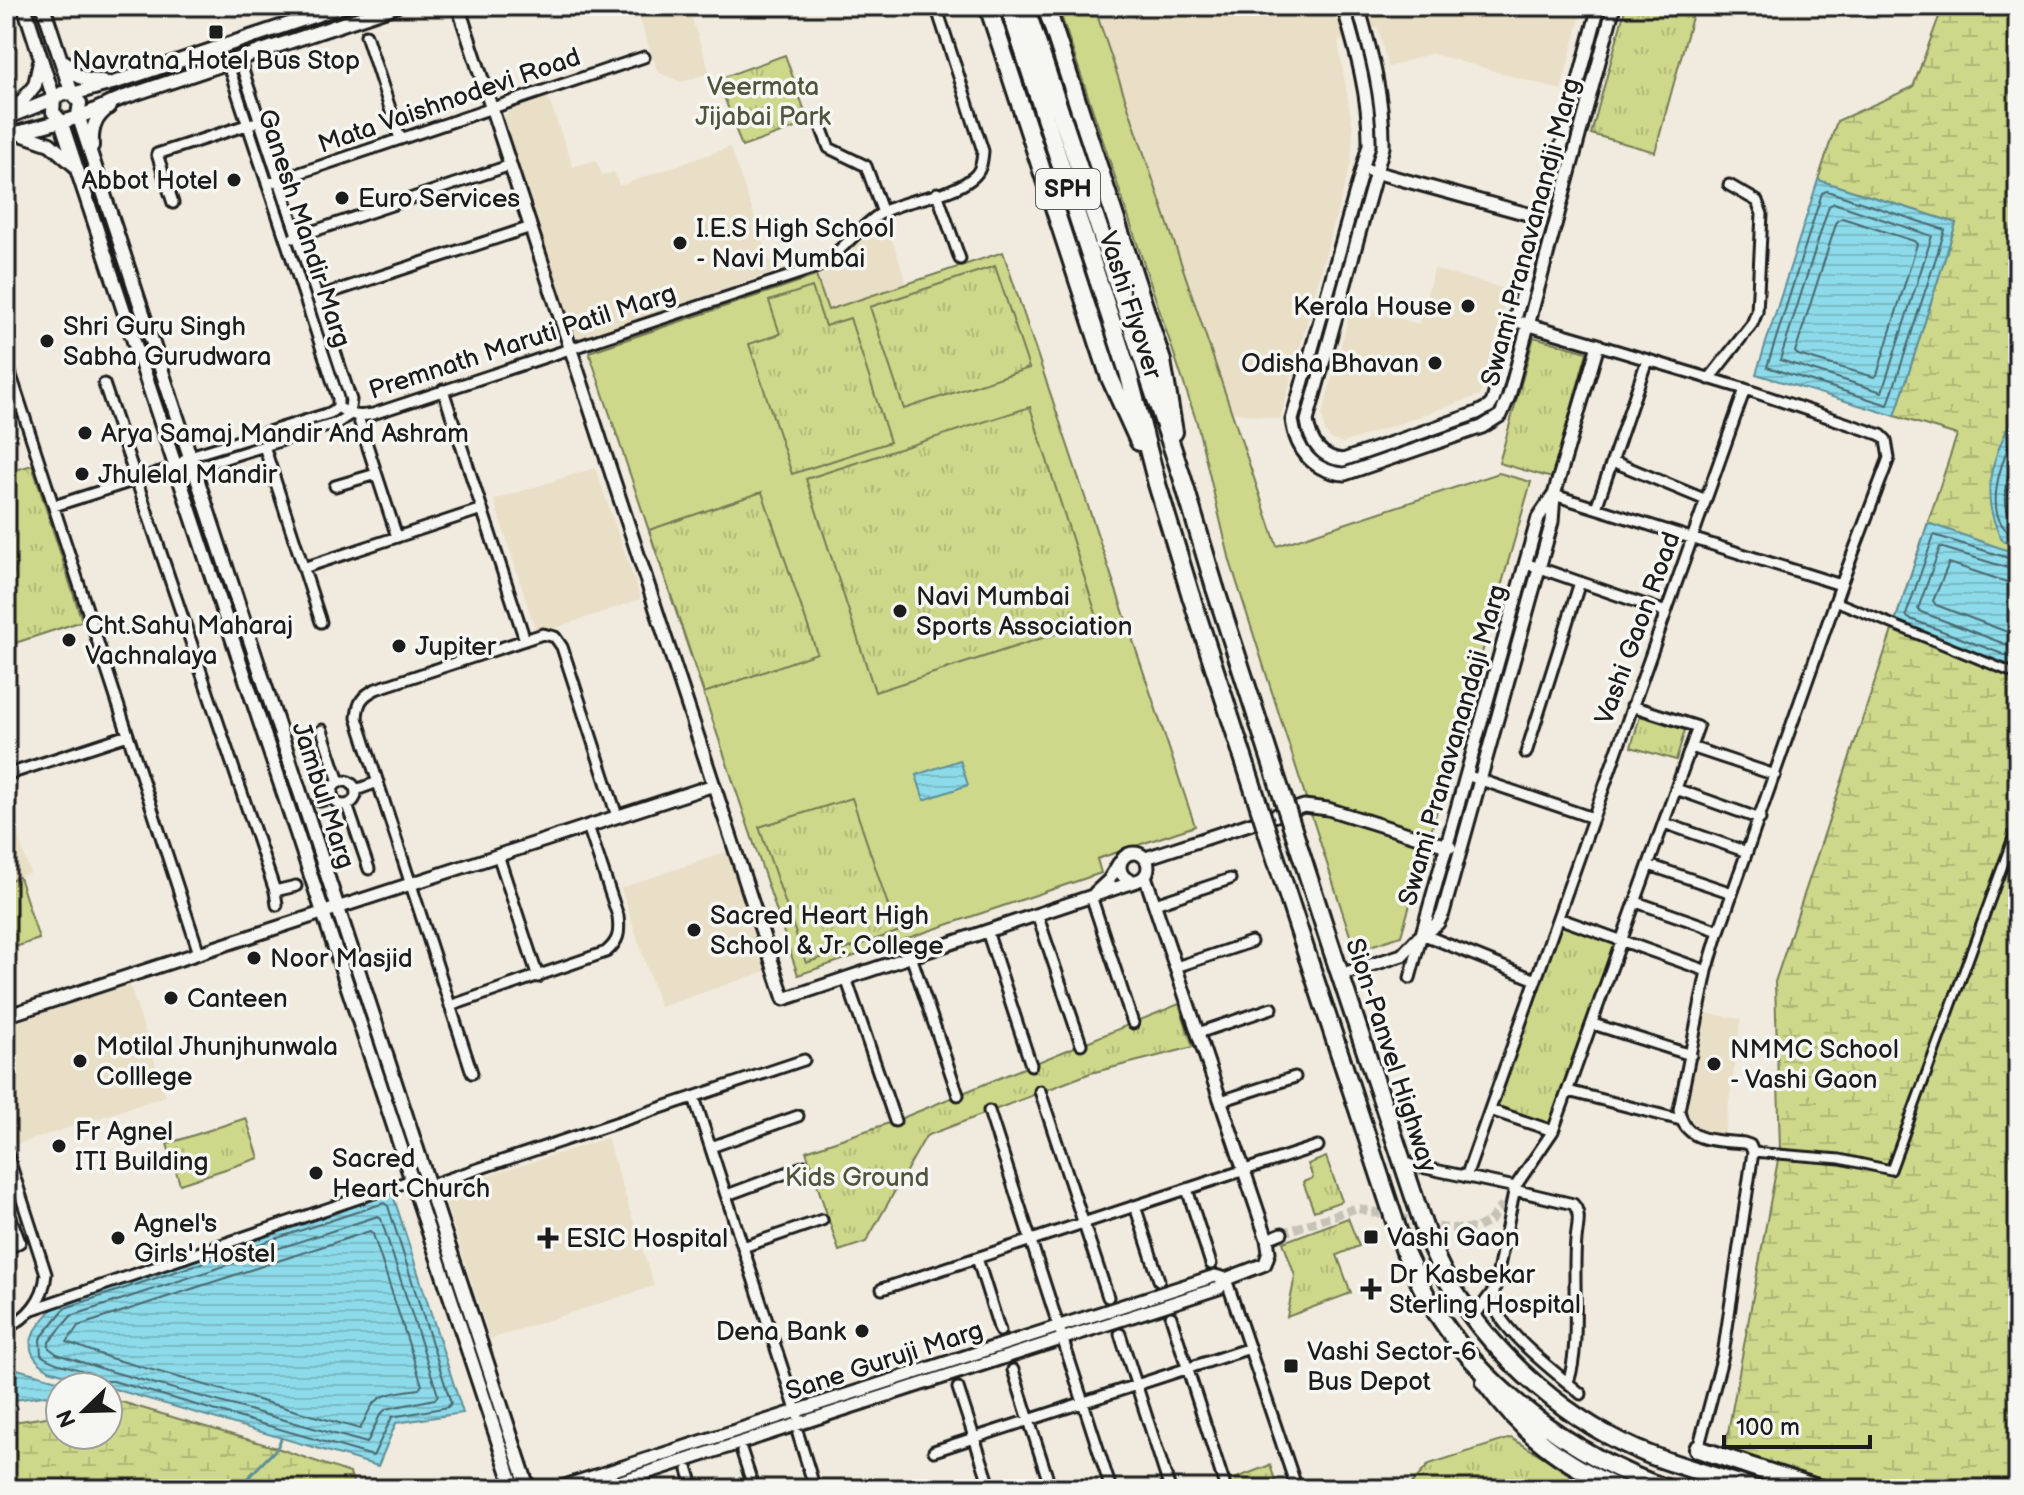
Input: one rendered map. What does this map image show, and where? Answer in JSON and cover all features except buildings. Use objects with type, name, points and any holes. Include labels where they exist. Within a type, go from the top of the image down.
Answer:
[{"type":"highway","points":[[988,6],[1110,378],[1157,484]]},
{"type":"highway","name":"Vashi Flyover","points":[[1009,6],[1136,370],[1182,477]]},
{"type":"highway","name":"Vashi Flyover","points":[[1025,6],[1136,370],[1157,484]]},
{"type":"highway","points":[[1046,6],[1162,361],[1182,477]]},
{"type":"highway","name":"Sion-Panvel Highway","points":[[1182,477],[1215,588],[1402,1163],[1429,1242],[1449,1284],[1473,1318],[1531,1381],[1570,1412],[1609,1436],[1649,1454],[1756,1489]]},
{"type":"highway","name":"Sion-Panvel Highway","points":[[1157,484],[1405,1252],[1427,1297],[1451,1332],[1514,1400],[1555,1433],[1597,1459],[1668,1489]]},
{"type":"highway","points":[[1451,1332],[1520,1426],[1545,1447],[1588,1474],[1620,1489]]},
{"type":"highway","points":[[1698,1449],[1820,1489]]},
{"type":"main road","points":[[24,6],[54,99],[53,112],[61,121]]},
{"type":"main road","points":[[43,6],[72,94],[80,103],[78,115]]},
{"type":"main road","points":[[8,117],[62,93],[72,94],[116,82],[343,6]]},
{"type":"main road","points":[[11,134],[71,121],[78,115],[122,98],[396,6]]},
{"type":"main road","points":[[58,53],[82,80],[116,82]]},
{"type":"main road","points":[[8,117],[35,85],[41,59]]},
{"type":"main road","points":[[94,164],[92,138],[95,120],[122,98]]},
{"type":"main road","name":"Jambul Marg","points":[[78,115],[528,1489]]},
{"type":"main road","name":"Jambul Marg","points":[[61,121],[514,1489]]},
{"type":"main road","points":[[11,134],[36,137],[50,144],[77,169]]},
{"type":"street","points":[[458,6],[784,999],[1141,878],[1149,867],[1146,858]]},
{"type":"street","name":"Premnath Maruti Patil Marg","points":[[192,462],[264,446],[815,268],[883,213],[973,178],[981,167],[983,151],[936,6]]},
{"type":"street","name":"Swami Pranavanandji Marg","points":[[1343,6],[1356,50],[1369,145],[1292,420],[1298,444],[1314,465],[1330,473],[1345,474],[1492,422],[1501,415],[1506,406],[1614,6]]},
{"type":"street","name":"Swami Pranavanandji Marg","points":[[1358,6],[1370,47],[1384,128],[1383,147],[1307,421],[1314,443],[1323,453],[1343,460],[1485,409],[1493,401],[1599,6]]},
{"type":"street","points":[[366,35],[400,139]]},
{"type":"street","name":"Mata Vaishnodevi Road","points":[[267,184],[644,57]]},
{"type":"street","name":"Ganesh Mandir Marg","points":[[233,60],[260,121],[354,416],[397,537]]},
{"type":"street","name":"Ganesh Mandir Marg","points":[[233,60],[248,125],[338,398],[338,407]]},
{"type":"street","points":[[173,203],[157,154],[260,121]]},
{"type":"street","points":[[820,124],[829,148],[866,166],[883,213]]},
{"type":"street","points":[[286,240],[511,165]]},
{"type":"street","points":[[1363,168],[1542,218]]},
{"type":"street","points":[[1709,379],[1752,324],[1757,312],[1762,214],[1757,201],[1729,185]]},
{"type":"street","points":[[937,193],[960,259]]},
{"type":"street","points":[[317,297],[531,227]]},
{"type":"street","points":[[301,288],[313,284]]},
{"type":"street","points":[[1514,320],[1745,389],[1881,435],[1886,440],[1889,458],[1835,601],[1719,931],[1707,971],[1679,1110],[1689,1133],[1697,1138],[1744,1143],[1750,1145],[1753,1152],[1723,1355],[1698,1449]]},
{"type":"street","name":"Swami Pranavanandaji Marg","points":[[1422,934],[1442,917],[1552,522],[1554,495],[1598,345]]},
{"type":"street","points":[[6,360],[199,953]]},
{"type":"street","points":[[1596,508],[1647,360]]},
{"type":"street","points":[[104,384],[275,891],[277,905]]},
{"type":"street","name":"Vashi Gaon Road","points":[[1466,1177],[1745,389]]},
{"type":"street","points":[[443,390],[525,640]]},
{"type":"street","name":"Premnath Maruti Patil Marg","points":[[176,467],[330,413],[338,407],[354,416]]},
{"type":"street","points":[[264,446],[321,622]]},
{"type":"street","points":[[1612,461],[1706,500]]},
{"type":"street","points":[[54,506],[176,467]]},
{"type":"street","points":[[335,486],[376,474]]},
{"type":"street","points":[[1554,495],[1841,585]]},
{"type":"street","name":"Swami Pranavanandaji Marg","points":[[1422,934],[1538,518],[1554,495]]},
{"type":"street","points":[[303,568],[482,509]]},
{"type":"street","points":[[1525,563],[1666,612]]},
{"type":"street","points":[[1526,753],[1580,582]]},
{"type":"street","points":[[1835,601],[2018,675]]},
{"type":"street","points":[[472,1073],[357,718],[358,706],[364,695],[543,634],[555,637],[562,647],[617,816]]},
{"type":"street","points":[[1503,1205],[1553,1131],[1698,727],[1632,706]]},
{"type":"street","points":[[322,730],[339,782]]},
{"type":"street","points":[[6,775],[128,735]]},
{"type":"street","points":[[1691,747],[1775,775]]},
{"type":"street","points":[[1466,775],[1593,818]]},
{"type":"street","points":[[339,782],[349,782],[356,790],[355,799],[347,805],[338,803],[333,797],[332,790],[339,782]]},
{"type":"street","points":[[356,790],[378,782]]},
{"type":"street","points":[[6,1016],[714,785]]},
{"type":"street","points":[[1676,789],[1760,819]]},
{"type":"street","points":[[320,801],[333,797]]},
{"type":"street","points":[[347,805],[369,869]]},
{"type":"street","points":[[1091,896],[1109,880],[1122,859],[1134,852],[1146,858],[1304,806],[1328,809],[1461,850]]},
{"type":"street","points":[[1664,823],[1747,852]]},
{"type":"street","points":[[1753,1152],[1840,1159],[1891,1170],[2018,824]]},
{"type":"street","points":[[450,1006],[606,952],[617,943],[620,930],[618,916],[588,826]]},
{"type":"street","points":[[498,855],[538,977]]},
{"type":"street","points":[[1122,859],[1120,869],[1124,877],[1141,878]]},
{"type":"street","points":[[1649,865],[1732,893]]},
{"type":"street","points":[[1141,878],[1155,904],[1267,1239],[1282,1233]]},
{"type":"street","points":[[1155,904],[1230,879]]},
{"type":"street","points":[[275,891],[296,886]]},
{"type":"street","points":[[1091,896],[1133,1023]]},
{"type":"street","points":[[1636,902],[1719,931]]},
{"type":"street","points":[[1037,914],[1081,1044]]},
{"type":"street","points":[[1558,918],[1707,971]]},
{"type":"street","points":[[987,931],[1031,1065]]},
{"type":"street","points":[[1340,975],[1398,958],[1422,934]]},
{"type":"street","points":[[1410,978],[1422,934]]},
{"type":"street","points":[[1422,934],[1536,980]]},
{"type":"street","points":[[1176,967],[1251,942]]},
{"type":"street","points":[[911,956],[958,1095]]},
{"type":"street","points":[[846,978],[895,1121]]},
{"type":"street","points":[[1198,1033],[1272,1008]]},
{"type":"street","points":[[1593,1024],[1691,1055]]},
{"type":"street","points":[[6,1328],[33,1309],[414,1185],[429,1185],[804,1060]]},
{"type":"street","points":[[1221,1101],[1295,1077]]},
{"type":"street","points":[[1040,1091],[1108,1297]]},
{"type":"street","points":[[1568,1091],[1681,1120]]},
{"type":"street","points":[[694,1097],[798,1423],[815,1489]]},
{"type":"street","points":[[1490,1110],[1553,1131]]},
{"type":"street","points":[[989,1111],[1111,1489]]},
{"type":"street","points":[[711,1147],[798,1116]]},
{"type":"street","points":[[882,1289],[1318,1146]]},
{"type":"street","points":[[6,1150],[46,1274],[45,1289],[33,1309]]},
{"type":"street","points":[[1402,1163],[1573,1204],[1579,1212],[1573,1270],[1574,1366],[1568,1382]]},
{"type":"street","points":[[727,1195],[805,1166]]},
{"type":"street","points":[[1187,1189],[1211,1264]]},
{"type":"street","points":[[1514,1189],[1492,1302],[1496,1311],[1545,1364],[1581,1394]]},
{"type":"street","points":[[1135,1206],[1159,1280]]},
{"type":"street","points":[[6,1250],[20,1242],[9,1219],[26,1214]]},
{"type":"street","points":[[743,1247],[822,1220]]},
{"type":"street","name":"Sane Guruji Marg","points":[[597,1489],[1061,1332],[1219,1288],[1226,1279],[1265,1264],[1269,1252],[1267,1239]]},
{"type":"street","points":[[977,1258],[1000,1331]]},
{"type":"street","points":[[1226,1279],[1297,1489]]},
{"type":"street","points":[[1473,1318],[1493,1291]]},
{"type":"street","points":[[1171,1317],[1224,1483]]},
{"type":"street","points":[[1120,1334],[1170,1489]]},
{"type":"street","points":[[934,1451],[1250,1348]]},
{"type":"street","points":[[1013,1370],[1051,1489]]},
{"type":"street","points":[[958,1388],[991,1489]]},
{"type":"street","name":"Sane Guruji Marg","points":[[555,1489],[798,1423]]},
{"type":"street","points":[[742,1452],[754,1489]]},
{"type":"street","points":[[688,1470],[694,1489]]},
{"type":"shaded area","points":[[635,6],[709,6],[711,12],[692,19],[710,73],[681,82],[658,72]]},
{"type":"shaded area","points":[[1094,6],[1583,6],[1561,90],[1431,53],[1388,67],[1378,27],[1338,42],[1353,129],[1351,162],[1280,419],[1230,412]]},
{"type":"shaded area","points":[[548,97],[573,167],[596,160],[602,175],[614,172],[619,186],[730,147],[774,272],[579,337],[573,331],[503,129],[502,118],[511,110]]},
{"type":"shaded area","points":[[884,217],[907,284],[828,310],[816,276]]},
{"type":"shaded area","points":[[1434,269],[1509,290],[1480,395],[1343,443],[1333,440],[1325,432],[1322,415],[1352,305],[1419,324]]},
{"type":"shaded area","points":[[595,468],[641,599],[537,634],[494,500]]},
{"type":"shaded area","points":[[6,799],[30,873],[6,881]]},
{"type":"shaded area","name":"Sacred Heart High School & Jr. College","points":[[727,852],[766,971],[660,1007],[621,888]]},
{"type":"shaded area","name":"Motilal Jhunjhunwala Colllege","points":[[129,983],[166,1096],[15,1145],[6,1116],[6,1026]]},
{"type":"shaded area","name":"NMMC School - Vashi Gaon","points":[[1704,1013],[1741,1019],[1724,1137],[1697,1134],[1685,1121],[1683,1109]]},
{"type":"shaded area","name":"ESIC Hospital","points":[[607,1138],[654,1286],[490,1339],[442,1191]]},
{"type":"green space","points":[[1058,6],[1094,6],[1277,546],[1499,473],[1531,482],[1401,936],[1355,951],[1230,561],[1197,423]]},
{"type":"green space","points":[[1626,6],[1695,6],[1655,152],[1591,134]]},
{"type":"green space","points":[[1943,6],[2018,6],[2018,1489],[1854,1489],[1725,1449],[1780,1149],[1775,982],[1957,435],[1895,416],[1956,223],[1818,180],[1837,121],[1913,87]]},
{"type":"green space","name":"Veermata Jijabai Park","points":[[785,55],[809,123],[742,147],[718,79]]},
{"type":"green space","name":"Navi Mumbai Sports Association","points":[[1003,252],[1195,826],[1097,859],[1101,873],[798,975],[589,352],[816,276],[828,310]]},
{"type":"green space","points":[[995,266],[1029,368],[904,409],[870,307]]},
{"type":"green space","points":[[812,287],[825,326],[850,318],[890,442],[792,474],[749,344],[780,334],[769,301]]},
{"type":"green space","points":[[1534,337],[1587,352],[1552,478],[1499,463]]},
{"type":"green space","points":[[1030,407],[1098,620],[875,692],[806,479]]},
{"type":"green space","points":[[32,465],[82,621],[6,646],[6,473]]},
{"type":"green space","points":[[762,492],[817,653],[704,693],[649,530]]},
{"type":"green space","points":[[1640,716],[1685,730],[1676,760],[1631,747]]},
{"type":"green space","points":[[852,798],[897,932],[806,963],[759,827]]},
{"type":"green space","points":[[19,877],[39,939],[6,950],[6,881]]},
{"type":"green space","points":[[1560,924],[1617,942],[1550,1126],[1495,1107]]},
{"type":"green space","name":"Kids Ground","points":[[1179,1004],[1193,1047],[1091,1073],[926,1136],[866,1242],[839,1251],[806,1151],[895,1121]]},
{"type":"green space","points":[[246,1118],[259,1158],[180,1184],[167,1144]]},
{"type":"green space","points":[[1326,1157],[1342,1201],[1314,1211],[1303,1182],[1313,1178],[1308,1164]]},
{"type":"green space","points":[[1348,1218],[1359,1246],[1337,1255],[1351,1293],[1287,1317],[1295,1276],[1283,1242]]},
{"type":"green space","points":[[124,1403],[350,1473],[356,1489],[6,1489],[6,1423],[44,1417],[44,1451],[124,1451]]},
{"type":"green space","points":[[1511,1438],[1598,1489],[1407,1489],[1429,1464]]},
{"type":"green space","points":[[1270,1465],[1278,1489],[1208,1489]]},
{"type":"water","points":[[1818,180],[1956,223],[1895,416],[1756,374]]},
{"type":"water","points":[[2018,412],[2018,545],[2002,540],[1994,523],[1989,491],[1994,461],[2014,414]]},
{"type":"water","points":[[1928,523],[2018,554],[2018,668],[1895,622]]},
{"type":"water","points":[[960,760],[968,785],[924,800],[916,775]]},
{"type":"water","points":[[392,1192],[463,1413],[396,1423],[378,1466],[124,1392],[124,1371],[49,1370],[32,1353],[31,1345],[37,1328],[59,1301]]},
{"type":"water","points":[[6,1366],[44,1376],[44,1396],[6,1401]]},
{"type":"waterway","points":[[237,1489],[277,1448],[281,1439]]},
{"type":"tunnel","points":[[1282,1233],[1356,1208],[1443,1228],[1474,1229],[1490,1221],[1503,1205]]},
{"type":"tunnel","points":[[1679,1489],[1698,1449]]},
{"type":"place","name":"Navratna Hotel Bus Stop","points":[[216,32]]},
{"type":"place","name":"Abbot Hotel","points":[[234,180]]},
{"type":"place","name":"Euro Services","points":[[342,198]]},
{"type":"place","name":"I.E.S High School - Navi Mumbai","points":[[680,243]]},
{"type":"place","name":"Kerala House","points":[[1468,306]]},
{"type":"place","name":"Shri Guru Singh Sabha Gurudwara","points":[[47,341]]},
{"type":"place","name":"Odisha Bhavan","points":[[1435,363]]},
{"type":"place","name":"Arya Samaj Mandir And Ashram","points":[[85,433]]},
{"type":"place","name":"Jhulelal Mandir","points":[[82,474]]},
{"type":"place","name":"Navi Mumbai Sports Association","points":[[900,611]]},
{"type":"place","name":"Cht.Sahu Maharaj Vachnalaya","points":[[69,640]]},
{"type":"place","name":"Jupiter","points":[[399,646]]},
{"type":"place","name":"Sacred Heart High School & Jr. College","points":[[694,930]]},
{"type":"place","name":"Noor Masjid","points":[[254,958]]},
{"type":"place","name":"Canteen","points":[[171,998]]},
{"type":"place","name":"Motilal Jhunjhunwala Colllege","points":[[80,1061]]},
{"type":"place","name":"NMMC School - Vashi Gaon","points":[[1714,1064]]},
{"type":"place","name":"Fr Agnel ITI Building","points":[[59,1146]]},
{"type":"place","name":"Sacred Heart Church","points":[[316,1173]]},
{"type":"place","name":"Vashi Gaon","points":[[1371,1237]]},
{"type":"place","name":"Agnel's Girls' Hostel","points":[[118,1238]]},
{"type":"place","name":"ESIC Hospital","points":[[548,1238]]},
{"type":"place","name":"Dr Kasbekar Sterling Hospital","points":[[1371,1289]]},
{"type":"place","name":"Dena Bank","points":[[862,1331]]},
{"type":"place","name":"Vashi Sector-6 Bus Depot","points":[[1291,1366]]}]
